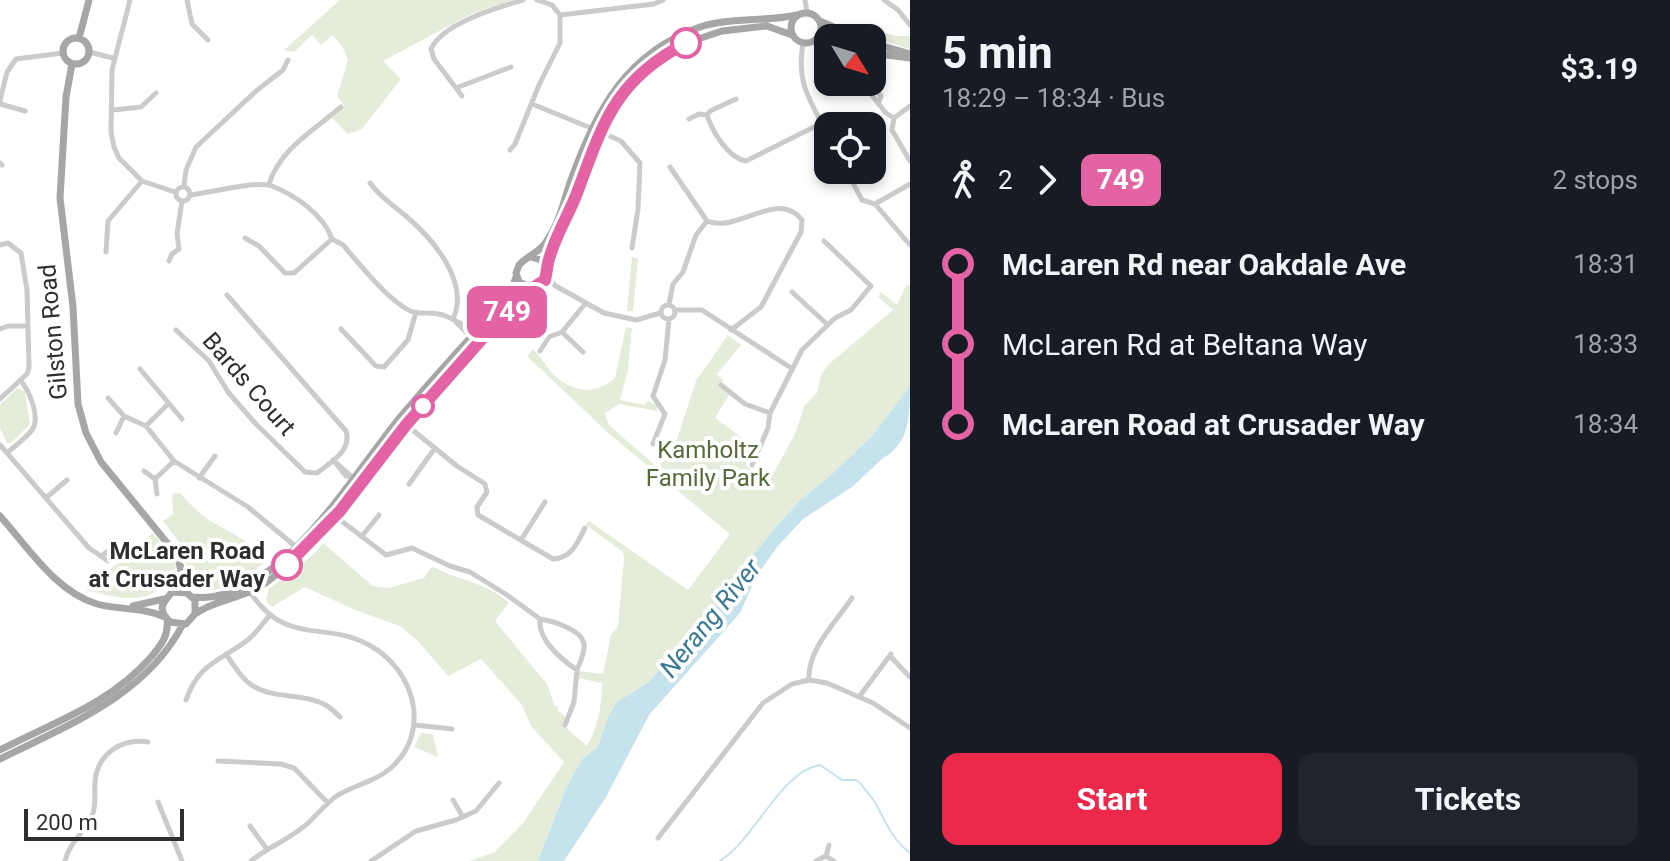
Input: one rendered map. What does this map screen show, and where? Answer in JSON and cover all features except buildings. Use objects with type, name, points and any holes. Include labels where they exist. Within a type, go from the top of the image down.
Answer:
[{"type":"main road","points":[[79,38],[89,0]]},
{"type":"main road","points":[[173,592],[212,597],[237,590],[262,576],[295,546],[399,419],[509,297],[521,261],[531,257],[550,236],[595,130],[622,80],[662,46],[683,34],[720,22],[807,12],[827,24]]},
{"type":"main road","points":[[792,35],[790,26],[797,15]]},
{"type":"main road","points":[[0,759],[96,711],[126,692],[160,656],[183,624],[209,606],[250,592],[287,565],[335,516],[406,425],[485,336],[519,298],[545,280],[595,130],[632,82],[654,62],[686,43],[722,31],[750,27],[767,26],[792,35],[803,43],[814,40]]},
{"type":"main road","points":[[79,38],[87,45],[89,52],[83,62],[72,64],[63,53],[68,41],[79,38]]},
{"type":"main road","points":[[886,48],[910,56]]},
{"type":"main road","points":[[886,54],[910,56]]},
{"type":"main road","name":"Gilston Road","points":[[72,64],[64,120],[60,198],[72,295],[78,404],[86,433],[101,462],[168,541],[181,566],[190,595]]},
{"type":"main road","points":[[531,257],[541,260],[547,271]]},
{"type":"main road","points":[[516,273],[523,285],[538,286]]},
{"type":"main road","points":[[0,516],[69,590],[90,601],[183,624]]},
{"type":"main road","points":[[123,608],[165,599],[173,592],[181,566]]},
{"type":"main road","points":[[190,595],[196,605],[195,614]]},
{"type":"main road","points":[[0,750],[90,707],[118,690],[138,672],[164,641],[167,632],[162,608],[165,599]]},
{"type":"street","points":[[130,0],[113,58],[111,132],[114,147],[119,158],[142,181],[175,192]]},
{"type":"street","points":[[187,0],[192,24],[208,40]]},
{"type":"street","points":[[462,96],[434,59],[431,49],[436,38],[487,11],[523,0]]},
{"type":"street","points":[[510,150],[560,43],[560,15],[552,5],[537,0]]},
{"type":"street","points":[[560,15],[654,4],[663,0]]},
{"type":"street","points":[[805,0],[807,12]]},
{"type":"street","points":[[884,0],[898,10],[910,25]]},
{"type":"street","points":[[803,43],[800,74],[816,112]]},
{"type":"street","points":[[89,52],[113,58]]},
{"type":"street","points":[[25,111],[0,102],[7,72],[16,59],[63,53]]},
{"type":"street","points":[[184,186],[186,170],[196,147],[283,70],[288,60]]},
{"type":"street","points":[[456,88],[511,67]]},
{"type":"street","points":[[113,110],[141,107],[156,93]]},
{"type":"street","points":[[707,115],[736,99]]},
{"type":"street","points":[[879,101],[886,113],[894,118]]},
{"type":"street","points":[[532,104],[621,141],[640,163],[632,248]]},
{"type":"street","points":[[910,106],[894,118],[892,130],[910,161]]},
{"type":"street","points":[[269,184],[282,158],[341,107]]},
{"type":"street","points":[[689,119],[699,114],[707,115]]},
{"type":"street","points":[[707,115],[729,152],[738,160],[746,161],[814,127]]},
{"type":"street","points":[[670,167],[707,221],[716,225],[730,224],[776,207],[797,213],[803,226],[761,307],[731,330]]},
{"type":"street","points":[[117,243],[106,248],[108,221],[142,181]]},
{"type":"street","points":[[370,183],[376,192],[410,219],[442,258],[459,295],[453,320]]},
{"type":"street","points":[[169,261],[179,249],[177,234],[182,201],[190,195],[269,184],[310,209],[329,230],[332,239],[343,245],[393,301],[416,312],[427,311],[478,329]]},
{"type":"street","points":[[853,184],[862,200],[875,204],[910,245]]},
{"type":"street","points":[[875,204],[910,184]]},
{"type":"street","points":[[175,192],[184,186],[189,189],[190,195]]},
{"type":"street","points":[[175,192],[182,201]]},
{"type":"street","points":[[669,304],[673,284],[683,272],[696,235],[707,221]]},
{"type":"street","points":[[245,238],[259,246],[289,275],[332,239]]},
{"type":"street","points":[[752,465],[768,428],[770,413],[802,350],[828,325],[851,310],[871,286],[824,241]]},
{"type":"street","points":[[0,245],[8,243],[21,253],[27,290],[29,368],[0,399]]},
{"type":"street","points":[[547,271],[554,285],[585,304],[621,318],[636,320],[660,313]]},
{"type":"street","points":[[538,286],[554,285]]},
{"type":"street","points":[[792,292],[828,325]]},
{"type":"street","points":[[227,295],[346,431],[347,444],[333,460],[346,476],[360,484]]},
{"type":"street","points":[[540,351],[549,337],[562,332],[585,304]]},
{"type":"street","points":[[669,304],[675,310],[702,310],[791,368]]},
{"type":"street","points":[[660,313],[663,306],[669,304]]},
{"type":"street","points":[[653,444],[665,414],[653,396],[665,360],[669,319],[675,310]]},
{"type":"street","points":[[341,329],[376,366],[381,367],[388,364],[405,344],[416,312]]},
{"type":"street","points":[[660,313],[669,319]]},
{"type":"street","points":[[453,320],[471,337],[485,336]]},
{"type":"street","points":[[0,329],[28,326]]},
{"type":"street","name":"Bards Court","points":[[176,330],[209,361],[228,392],[256,424],[305,472],[317,473],[333,460]]},
{"type":"street","points":[[562,332],[583,352]]},
{"type":"street","points":[[140,369],[182,419]]},
{"type":"street","points":[[7,453],[33,429],[35,422],[30,393],[20,380]]},
{"type":"street","points":[[721,385],[745,404],[770,413]]},
{"type":"street","points":[[108,398],[124,416],[146,426],[174,461],[248,507],[295,546]]},
{"type":"street","points":[[146,426],[168,404]]},
{"type":"street","points":[[116,433],[124,416]]},
{"type":"street","points":[[399,419],[485,484],[487,492],[477,507],[478,515],[553,559],[564,558],[570,553],[585,528]]},
{"type":"street","points":[[0,445],[89,548],[102,556]]},
{"type":"street","points":[[409,484],[435,448]]},
{"type":"street","points":[[199,478],[215,456]]},
{"type":"street","points":[[155,479],[174,461]]},
{"type":"street","points":[[144,471],[155,479],[157,494]]},
{"type":"street","points":[[47,497],[67,480]]},
{"type":"street","points":[[521,540],[545,502]]},
{"type":"street","points":[[362,536],[379,515]]},
{"type":"street","points":[[335,516],[386,555],[412,548],[470,572],[540,619],[551,621],[580,636],[584,651],[577,670],[574,702],[565,725]]},
{"type":"street","points":[[250,592],[270,615],[288,626],[357,640],[379,652],[405,681],[414,704],[415,725],[403,756],[390,770],[351,787],[328,803],[307,824],[266,848],[251,861]]},
{"type":"street","points":[[809,680],[808,667],[815,653],[852,598]]},
{"type":"street","points":[[186,700],[197,676],[215,660],[250,639],[270,615]]},
{"type":"street","points":[[540,619],[541,634],[566,663],[577,670]]},
{"type":"street","points":[[226,654],[254,687],[316,700],[340,717]]},
{"type":"street","points":[[859,697],[890,655],[910,677]]},
{"type":"street","points":[[658,838],[763,703],[792,684],[809,680],[827,683],[873,703],[910,728]]},
{"type":"street","points":[[560,710],[570,713]]},
{"type":"street","points":[[415,725],[452,729]]},
{"type":"street","points":[[65,861],[70,847],[91,819],[96,804],[95,780],[100,763],[117,746],[134,740],[148,742]]},
{"type":"street","points":[[218,761],[281,764],[294,768],[328,803]]},
{"type":"street","points":[[371,861],[416,831],[476,811],[499,783]]},
{"type":"street","points":[[453,800],[463,817]]},
{"type":"street","points":[[158,802],[182,861]]},
{"type":"street","points":[[250,826],[266,848]]},
{"type":"street","points":[[816,861],[826,856],[829,845]]},
{"type":"street","points":[[826,856],[834,861]]},
{"type":"green space","points":[[340,0],[513,0],[471,14],[383,61],[401,79],[362,129],[348,134],[332,118],[345,107],[337,96],[348,60],[342,46],[332,35],[321,45],[312,35],[294,52],[284,50]]},
{"type":"green space","points":[[886,33],[910,36],[910,49],[886,40]]},
{"type":"green space","points":[[632,257],[638,258],[633,311],[627,311]]},
{"type":"green space","name":"Kamholtz Family Park","points":[[910,285],[910,386],[873,435],[800,500],[776,527],[698,632],[683,642],[649,682],[617,702],[597,748],[582,759],[566,788],[538,861],[469,861],[495,852],[523,823],[564,762],[531,726],[522,705],[481,659],[448,676],[417,640],[400,626],[305,587],[272,607],[266,600],[269,589],[313,555],[323,543],[373,586],[388,588],[424,578],[432,566],[491,590],[509,603],[495,621],[547,684],[555,706],[565,716],[563,725],[587,746],[599,716],[602,683],[578,678],[579,671],[603,674],[611,635],[618,626],[624,560],[623,552],[586,525],[589,521],[688,590],[730,534],[607,432],[527,356],[533,349],[553,374],[568,385],[584,390],[600,388],[615,378],[626,327],[632,328],[628,370],[620,400],[644,405],[648,401],[657,405],[657,411],[619,404],[605,413],[609,425],[658,468],[677,439],[696,381],[728,335],[741,345],[717,374],[723,380],[719,387],[729,395],[715,418],[754,449],[746,465],[768,483],[794,436],[805,405],[817,393],[821,375],[829,364],[893,310],[878,297],[881,292],[897,305],[906,286]]},
{"type":"green space","points":[[17,388],[25,392],[30,424],[11,443],[7,443],[0,428],[0,405]]},
{"type":"green space","points":[[181,494],[205,518],[246,542],[267,560],[243,579],[225,588],[196,588],[189,579],[182,546],[163,521],[173,514],[172,495]]},
{"type":"green space","points":[[153,533],[172,556],[176,567],[159,589],[138,598],[86,590]]},
{"type":"green space","points":[[421,733],[433,734],[438,757],[414,747]]},
{"type":"water","name":"Nerang River","points":[[910,386],[909,417],[899,445],[852,487],[803,519],[777,547],[756,577],[740,613],[649,715],[606,797],[564,861],[538,861],[566,788],[582,759],[597,748],[617,702],[649,682],[683,642],[698,632],[776,527],[800,500],[873,435]]},
{"type":"waterway","points":[[720,861],[745,838],[793,779],[820,765],[842,780],[860,783],[894,837],[910,853]]},
{"type":"bus line","name":"749","points":[[287,565],[340,511],[406,425],[496,323],[519,298],[545,280],[550,255],[599,131],[614,105],[643,71],[686,43]]},
{"type":"place","name":"McLaren Road at Crusader Way","points":[[287,565]]}]
